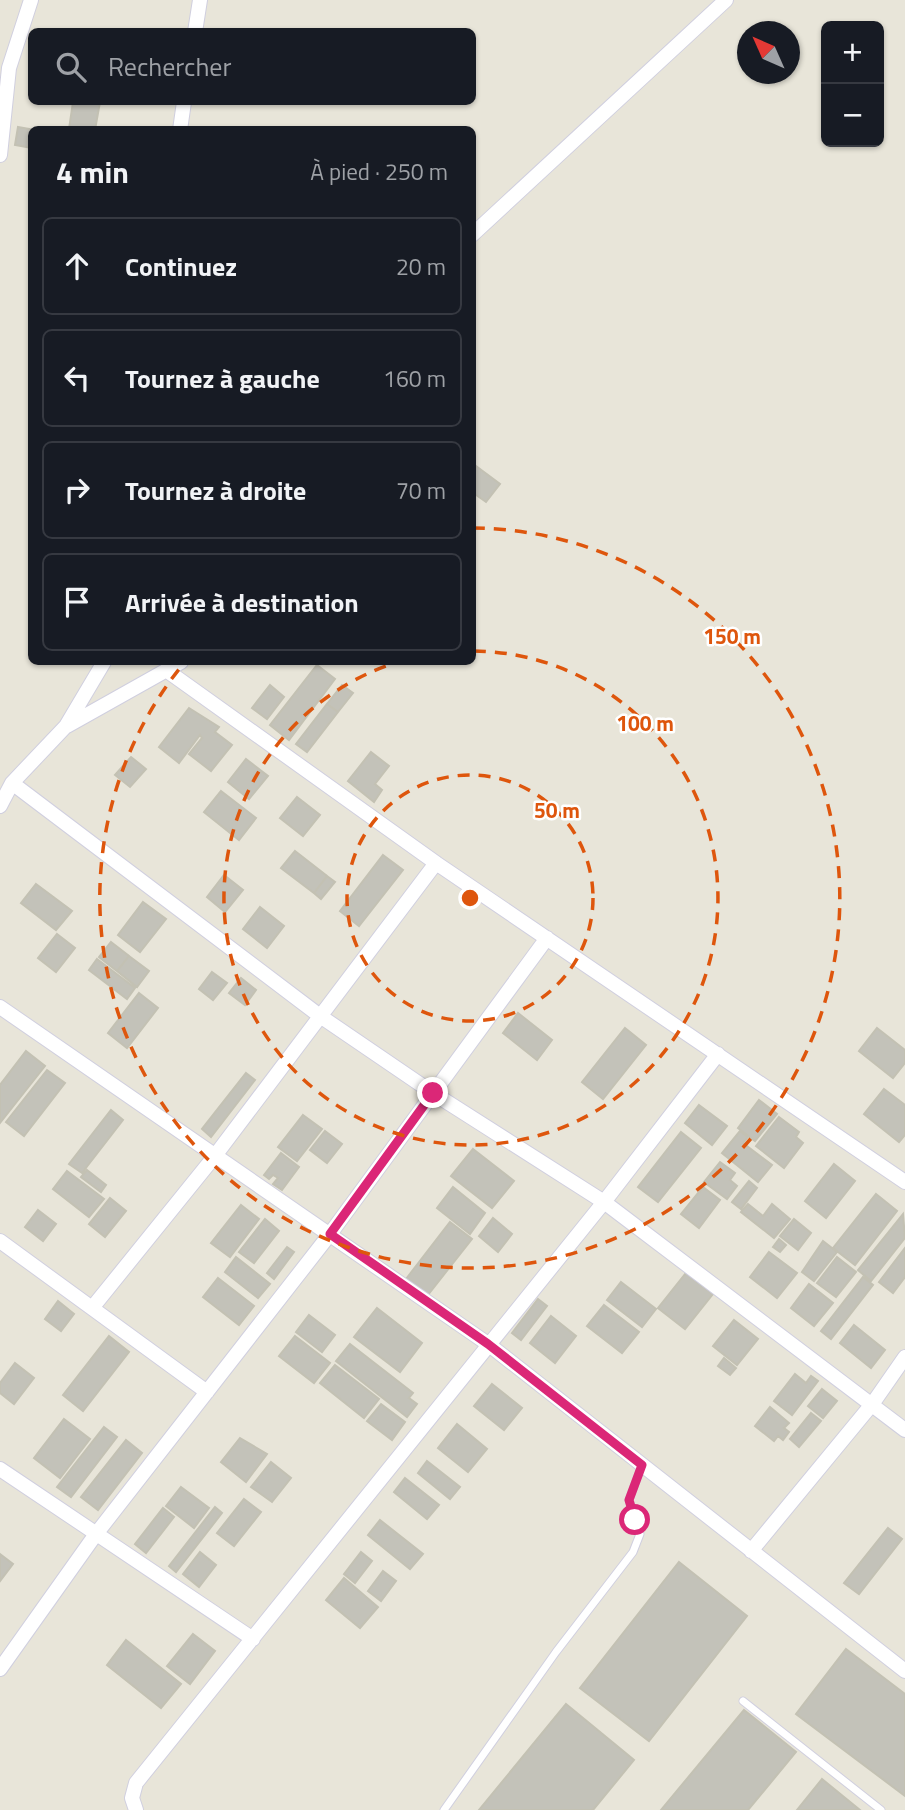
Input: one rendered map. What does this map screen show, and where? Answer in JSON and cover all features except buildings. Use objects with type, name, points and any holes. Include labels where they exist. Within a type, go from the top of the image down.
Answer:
[{"type":"street","points":[[0,155],[9,68],[32,0]]},
{"type":"street","points":[[476,231],[726,0]]},
{"type":"street","points":[[195,28],[197,1]]},
{"type":"street","points":[[181,126],[184,105]]},
{"type":"street","points":[[87,690],[92,665]]},
{"type":"street","points":[[0,806],[12,783],[65,726],[102,665]]},
{"type":"street","points":[[65,726],[175,665]]},
{"type":"street","points":[[166,670],[436,863],[905,1182]]},
{"type":"street","points":[[12,783],[320,1016],[433,1093],[604,1202],[873,1403],[905,1430]]},
{"type":"street","points":[[92,1308],[214,1157],[436,863]]},
{"type":"street","points":[[0,1669],[96,1534],[330,1234],[547,937]]},
{"type":"street","points":[[0,1007],[488,1344],[905,1671]]},
{"type":"street","points":[[136,1810],[132,1798],[136,1783],[604,1202],[718,1054]]},
{"type":"street","points":[[0,1241],[207,1392]]},
{"type":"street","points":[[751,1551],[873,1403],[905,1357]]},
{"type":"street","points":[[0,1469],[253,1639]]},
{"type":"lane","points":[[444,1810],[556,1652],[633,1552],[640,1534],[629,1500],[642,1465]]},
{"type":"lane","points":[[743,1700],[881,1810]]},
{"type":"route","points":[[433,1093],[330,1234],[488,1344],[642,1465],[629,1500],[635,1520]]}]
